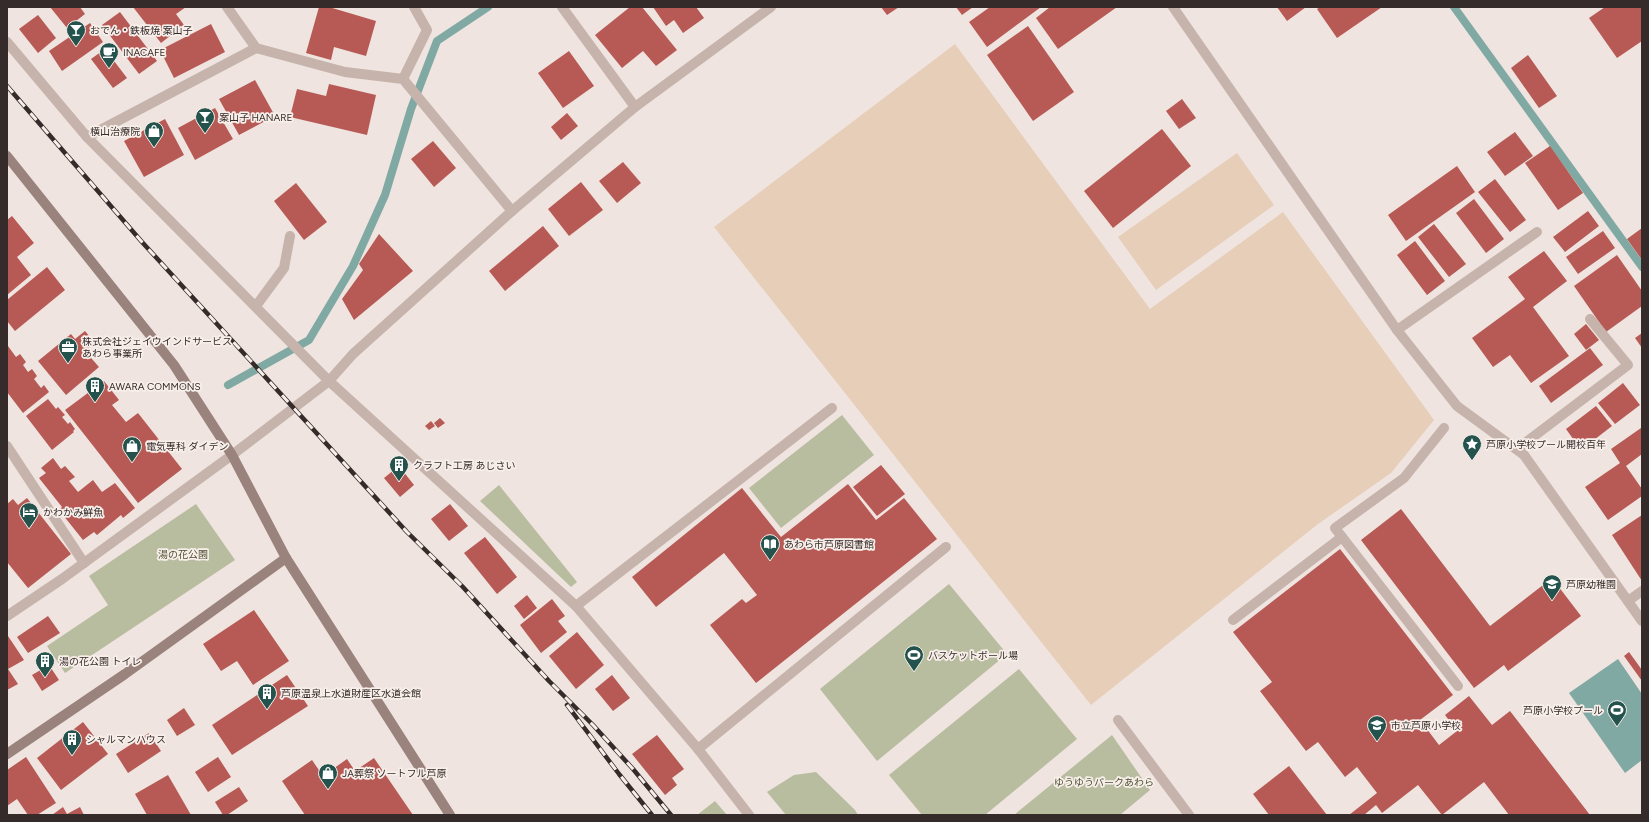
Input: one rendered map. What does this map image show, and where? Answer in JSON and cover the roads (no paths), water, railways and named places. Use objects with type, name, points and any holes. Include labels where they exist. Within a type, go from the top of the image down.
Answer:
[{"type":"street","points":[[227,7],[256,48],[345,72],[403,79],[512,211]]},
{"type":"street","points":[[403,79],[427,30],[414,7]]},
{"type":"street","points":[[562,7],[635,107]]},
{"type":"street","points":[[7,616],[84,563],[232,455],[329,381],[353,354],[512,211],[635,107],[771,7]]},
{"type":"street","points":[[1173,7],[1397,330],[1457,406],[1517,449],[1534,467],[1642,620]]},
{"type":"street","points":[[7,42],[87,137],[329,381],[576,606],[698,749],[749,815]]},
{"type":"street","points":[[87,137],[256,48]]},
{"type":"street","points":[[7,156],[174,365],[232,455],[286,558],[450,815]]},
{"type":"street","points":[[1397,330],[1537,232]]},
{"type":"street","points":[[256,306],[284,268],[290,236]]},
{"type":"street","points":[[1517,449],[1628,365],[1590,319]]},
{"type":"street","points":[[576,606],[832,408]]},
{"type":"street","points":[[1444,428],[1404,478],[1335,528],[1458,686]]},
{"type":"street","points":[[7,446],[84,563]]},
{"type":"street","points":[[1233,620],[1342,537]]},
{"type":"street","points":[[698,749],[946,547]]},
{"type":"street","points":[[7,754],[125,674],[286,558]]},
{"type":"street","points":[[1628,601],[1642,591]]},
{"type":"street","points":[[1118,720],[1189,815]]},
{"type":"water","name":"芦原小学校プール","points":[[1618,659],[1642,694],[1642,760],[1625,773],[1569,693]]},
{"type":"waterway","points":[[228,385],[309,340],[353,266],[385,195],[411,109],[437,41],[488,7]]},
{"type":"waterway","points":[[1454,7],[1642,267]]},
{"type":"railway","points":[[7,86],[142,242],[407,532],[462,586],[549,681],[593,725],[633,769],[671,815]]},
{"type":"railway","points":[[567,705],[652,815]]},
{"type":"place","name":"おでん・鉄板焼 案山子","points":[[76,47]]},
{"type":"place","name":"INACAFE","points":[[109,69]]},
{"type":"place","name":"案山子 HANARE","points":[[205,134]]},
{"type":"place","name":"横山治療院","points":[[154,148]]},
{"type":"place","name":"株式会社ジェイウインドサービス あわら事業所","points":[[68,364]]},
{"type":"place","name":"AWARA COMMONS","points":[[95,403]]},
{"type":"place","name":"芦原小学校プール開校百年","points":[[1472,461]]},
{"type":"place","name":"電気専科 ダイデン","points":[[132,463]]},
{"type":"place","name":"クラフト工房 あじさい","points":[[399,482]]},
{"type":"place","name":"かわかみ鮮魚","points":[[29,529]]},
{"type":"place","name":"あわら市芦原図書館","points":[[770,561]]},
{"type":"place","name":"芦原幼稚園","points":[[1552,601]]},
{"type":"place","name":"バスケットボール場","points":[[914,672]]},
{"type":"place","name":"湯の花公園 トイレ","points":[[45,678]]},
{"type":"place","name":"芦原温泉上水道財産区水道会館","points":[[267,710]]},
{"type":"place","name":"芦原小学校プール","points":[[1617,727]]},
{"type":"place","name":"市立芦原小学校","points":[[1377,742]]},
{"type":"place","name":"シャルマンハウス","points":[[72,756]]},
{"type":"place","name":"JA葬祭 ソートフル芦原","points":[[328,790]]},
{"type":"park label","name":"湯の花公園","points":[[183,554]]},
{"type":"park label","name":"ゆうゆうパークあわら","points":[[1104,782]]}]
